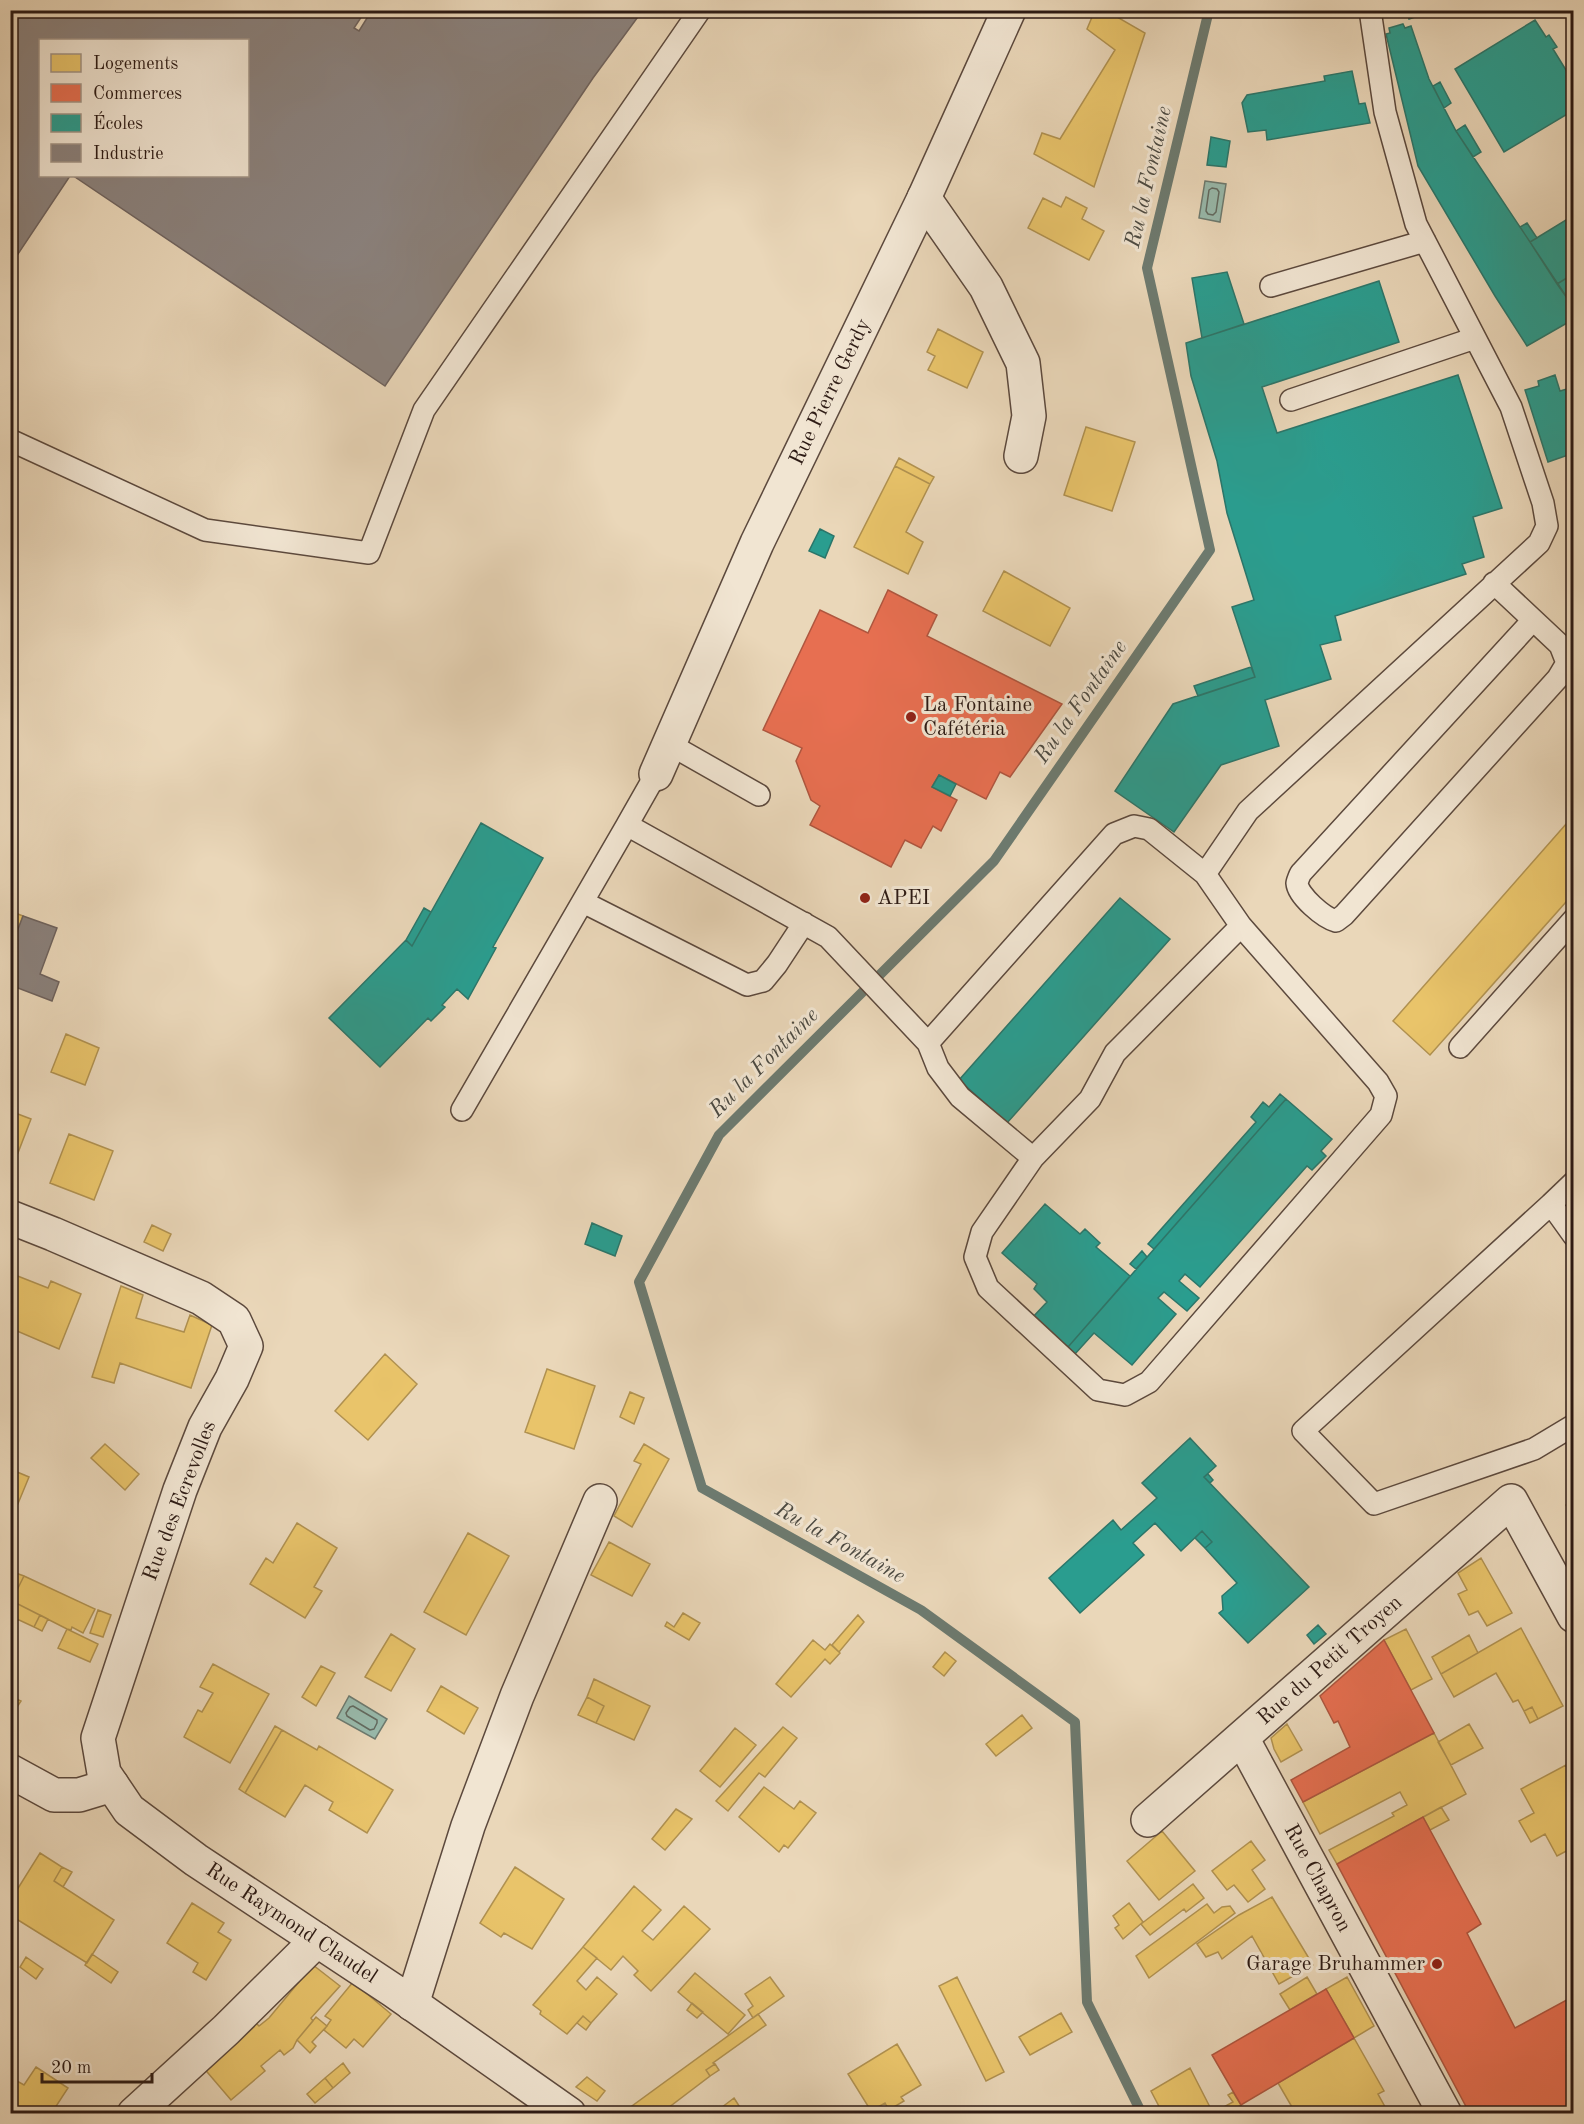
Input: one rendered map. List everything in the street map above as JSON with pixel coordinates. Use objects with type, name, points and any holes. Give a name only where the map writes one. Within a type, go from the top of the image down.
[{"type":"street","name":"Rue Pierre Gerdy","points":[[656,774],[757,543],[924,198],[1010,10]]},
{"type":"street","points":[[924,198],[986,287],[1023,363],[1029,416],[1021,456]]},
{"type":"street","name":"Rue des Ecrevolles","points":[[10,1217],[201,1298],[234,1320],[246,1346],[232,1379],[205,1427],[180,1490],[98,1738],[104,1773],[112,1785]]},
{"type":"street","points":[[412,2004],[476,1804],[517,1696],[600,1501]]},
{"type":"street","name":"Rue du Petit Troyen","points":[[1148,1820],[1511,1502],[1574,1616]]},
{"type":"street","name":"Rue Chapron","points":[[1242,1738],[1445,2114]]},
{"type":"street","points":[[10,1771],[54,1796],[79,1795],[112,1785]]},
{"type":"street","name":"Rue Raymond Claudel","points":[[112,1785],[129,1810],[196,1860],[412,2004],[569,2114]]},
{"type":"street","points":[[134,2114],[226,2030],[317,1940]]},
{"type":"lane","points":[[10,440],[205,530],[369,553],[424,410],[700,10]]},
{"type":"lane","points":[[1205,874],[1248,811],[1539,543],[1547,526],[1544,503],[1511,407],[1416,224],[1385,112],[1370,10]]},
{"type":"lane","points":[[1272,286],[1425,242]]},
{"type":"lane","points":[[1291,400],[1475,338]]},
{"type":"lane","points":[[1494,583],[1560,645],[1567,663],[1558,678],[1344,915],[1336,921],[1330,919],[1302,895],[1297,883],[1300,873],[1533,620]]},
{"type":"lane","points":[[669,744],[759,795]]},
{"type":"lane","points":[[462,1110],[656,774]]},
{"type":"lane","points":[[627,825],[828,937],[928,1043],[938,1068],[960,1097],[1033,1158]]},
{"type":"lane","points":[[928,1043],[1114,834],[1134,826],[1149,830],[1205,874],[1241,926],[1378,1082],[1386,1096],[1381,1115],[1149,1382],[1125,1395],[1098,1390],[988,1288],[975,1257],[982,1232],[1033,1158],[1090,1099],[1115,1053],[1241,926]]},
{"type":"lane","points":[[583,902],[747,985],[763,981],[804,923]]},
{"type":"lane","points":[[1460,1047],[1574,919]]},
{"type":"lane","points":[[1574,1182],[1303,1431],[1374,1504],[1534,1449],[1574,1425]]},
{"type":"lane","points":[[1551,1204],[1574,1236]]},
{"type":"water","points":[[1205,181],[1226,184],[1220,222],[1199,218]]},
{"type":"water","points":[[349,1696],[387,1719],[375,1739],[337,1718]]},
{"type":"building: Logements","points":[[1095,10],[1105,10],[1145,33],[1094,187],[1034,154],[1042,133],[1060,139],[1115,50],[1087,29]]},
{"type":"building: Logements","points":[[1066,197],[1087,208],[1082,219],[1104,231],[1089,260],[1028,228],[1043,198],[1061,207]]},
{"type":"building: Logements","points":[[938,329],[983,352],[967,388],[928,370],[935,356],[927,352]]},
{"type":"building: Logements","points":[[1086,427],[1135,442],[1112,511],[1064,495]]},
{"type":"building: Logements","points":[[899,458],[934,477],[930,484],[895,466]]},
{"type":"building: Logements","points":[[895,466],[930,484],[906,532],[923,542],[908,574],[854,547]]},
{"type":"building: Logements","points":[[1004,571],[1070,608],[1050,646],[983,611]]},
{"type":"building: Logements","points":[[1574,815],[1574,893],[1430,1055],[1393,1021]]},
{"type":"building: Logements","points":[[10,911],[23,916],[16,937],[10,935]]},
{"type":"building: Logements","points":[[66,1034],[99,1048],[85,1085],[51,1072]]},
{"type":"building: Logements","points":[[10,1111],[31,1119],[16,1158],[10,1156]]},
{"type":"building: Logements","points":[[69,1134],[113,1151],[94,1200],[50,1183]]},
{"type":"building: Logements","points":[[152,1225],[171,1234],[163,1251],[144,1242]]},
{"type":"building: Logements","points":[[10,1273],[48,1288],[51,1281],[81,1294],[59,1349],[10,1328]]},
{"type":"building: Logements","points":[[121,1286],[143,1295],[136,1318],[184,1332],[190,1315],[212,1325],[191,1388],[120,1363],[114,1383],[92,1377]]},
{"type":"building: Logements","points":[[385,1354],[417,1384],[368,1440],[335,1411]]},
{"type":"building: Logements","points":[[547,1369],[595,1386],[574,1449],[525,1432]]},
{"type":"building: Logements","points":[[630,1392],[644,1398],[634,1424],[620,1417]]},
{"type":"building: Logements","points":[[105,1444],[139,1474],[125,1490],[91,1458]]},
{"type":"building: Logements","points":[[644,1444],[669,1459],[632,1527],[614,1516],[641,1464],[634,1461]]},
{"type":"building: Logements","points":[[10,1469],[29,1477],[10,1523]]},
{"type":"building: Logements","points":[[1574,1501],[1574,1519],[1566,1505]]},
{"type":"building: Logements","points":[[297,1523],[337,1548],[314,1587],[322,1591],[305,1618],[250,1584],[266,1558],[273,1563]]},
{"type":"building: Logements","points":[[468,1533],[509,1556],[466,1635],[424,1612]]},
{"type":"building: Logements","points":[[609,1542],[650,1564],[632,1596],[591,1575]]},
{"type":"building: Logements","points":[[1481,1558],[1512,1613],[1487,1626],[1478,1611],[1469,1615],[1458,1594],[1467,1590],[1458,1573]]},
{"type":"building: Logements","points":[[13,1572],[24,1576],[17,1590],[10,1587]]},
{"type":"building: Logements","points":[[24,1576],[95,1609],[83,1633],[72,1627],[71,1630],[67,1629],[10,1600],[10,1587],[17,1590]]},
{"type":"building: Logements","points":[[10,1600],[40,1615],[34,1627],[17,1619],[10,1631]]},
{"type":"building: Logements","points":[[98,1610],[111,1615],[103,1637],[90,1633]]},
{"type":"building: Logements","points":[[683,1613],[700,1623],[689,1640],[665,1626],[667,1622],[674,1627]]},
{"type":"building: Logements","points":[[40,1615],[48,1619],[42,1631],[34,1627]]},
{"type":"building: Logements","points":[[858,1615],[864,1622],[839,1652],[832,1645]]},
{"type":"building: Logements","points":[[1521,1628],[1563,1706],[1538,1719],[1532,1707],[1524,1711],[1518,1700],[1513,1702],[1496,1673],[1454,1697],[1441,1674]]},
{"type":"building: Logements","points":[[67,1629],[98,1644],[90,1662],[58,1648]]},
{"type":"building: Logements","points":[[1406,1629],[1432,1679],[1411,1690],[1384,1640]]},
{"type":"building: Logements","points":[[391,1634],[415,1649],[391,1691],[365,1677]]},
{"type":"building: Logements","points":[[1469,1635],[1478,1653],[1441,1674],[1432,1657]]},
{"type":"building: Logements","points":[[813,1640],[825,1650],[830,1644],[840,1653],[830,1664],[825,1659],[791,1697],[776,1684]]},
{"type":"building: Logements","points":[[945,1652],[956,1661],[944,1676],[933,1667]]},
{"type":"building: Logements","points":[[213,1664],[269,1694],[230,1763],[184,1737],[198,1710],[202,1712],[213,1693],[200,1687]]},
{"type":"building: Logements","points":[[321,1666],[335,1673],[316,1706],[302,1697]]},
{"type":"building: Logements","points":[[594,1679],[650,1706],[634,1740],[596,1723],[604,1706],[587,1697]]},
{"type":"building: Logements","points":[[441,1686],[478,1708],[464,1734],[427,1711]]},
{"type":"building: Logements","points":[[10,1696],[21,1701],[17,1707],[10,1703]]},
{"type":"building: Logements","points":[[587,1697],[604,1706],[596,1723],[578,1715]]},
{"type":"building: Logements","points":[[10,1703],[17,1707],[10,1721]]},
{"type":"building: Logements","points":[[1532,1707],[1538,1719],[1530,1723],[1524,1711]]},
{"type":"building: Logements","points":[[1022,1715],[1032,1728],[996,1756],[986,1744]]},
{"type":"building: Logements","points":[[1287,1724],[1302,1750],[1281,1762],[1271,1738]]},
{"type":"building: Logements","points":[[1469,1724],[1483,1748],[1451,1765],[1438,1742]]},
{"type":"building: Logements","points":[[275,1726],[282,1730],[245,1793],[239,1789]]},
{"type":"building: Logements","points":[[783,1727],[797,1738],[765,1777],[759,1773],[728,1811],[716,1801]]},
{"type":"building: Logements","points":[[735,1728],[756,1745],[720,1787],[700,1771]]},
{"type":"building: Logements","points":[[282,1730],[317,1750],[319,1746],[393,1790],[367,1833],[329,1810],[333,1802],[305,1785],[285,1817],[245,1793]]},
{"type":"building: Logements","points":[[1434,1733],[1466,1794],[1337,1864],[1329,1850],[1394,1816],[1392,1813],[1407,1805],[1400,1792],[1320,1834],[1303,1802]]},
{"type":"building: Logements","points":[[1566,1765],[1574,1778],[1574,1847],[1557,1856],[1545,1834],[1531,1842],[1519,1821],[1534,1813],[1521,1789]]},
{"type":"building: Logements","points":[[764,1787],[794,1809],[800,1801],[816,1813],[788,1848],[784,1845],[779,1852],[739,1817]]},
{"type":"building: Logements","points":[[1441,1807],[1449,1820],[1430,1830],[1423,1817]]},
{"type":"building: Logements","points":[[676,1809],[692,1819],[665,1850],[652,1839]]},
{"type":"building: Logements","points":[[1162,1831],[1195,1871],[1159,1900],[1127,1861]]},
{"type":"building: Logements","points":[[1251,1841],[1265,1860],[1252,1870],[1265,1889],[1248,1902],[1234,1885],[1227,1890],[1212,1871]]},
{"type":"building: Logements","points":[[40,1853],[62,1867],[54,1881],[114,1920],[87,1963],[10,1915],[10,1901]]},
{"type":"building: Logements","points":[[62,1867],[72,1872],[63,1887],[54,1881]]},
{"type":"building: Logements","points":[[515,1867],[564,1899],[532,1949],[504,1933],[501,1937],[480,1923]]},
{"type":"building: Logements","points":[[1193,1884],[1204,1898],[1186,1912],[1184,1909],[1150,1935],[1141,1924]]},
{"type":"building: Logements","points":[[634,1886],[661,1910],[642,1931],[653,1940],[684,1906],[710,1929],[651,1991],[634,1975],[638,1971],[623,1956],[611,1970],[583,1947]]},
{"type":"building: Logements","points":[[1272,1897],[1313,1965],[1279,1984],[1252,1936],[1222,1959],[1218,1952],[1206,1957],[1197,1944],[1239,1915]]},
{"type":"building: Logements","points":[[192,1903],[224,1923],[218,1932],[231,1940],[206,1980],[193,1972],[198,1963],[167,1943]]},
{"type":"building: Logements","points":[[1129,1903],[1143,1922],[1123,1939],[1115,1928],[1119,1925],[1113,1916]]},
{"type":"building: Logements","points":[[1207,1904],[1214,1913],[1222,1907],[1230,1906],[1235,1913],[1149,1978],[1136,1956]]},
{"type":"building: Logements","points":[[583,1947],[597,1958],[577,1981],[586,1990],[597,1977],[617,1994],[591,2023],[583,2016],[567,2034],[540,2014],[541,2011],[533,2005]]},
{"type":"building: Logements","points":[[92,1954],[118,1972],[111,1983],[85,1965]]},
{"type":"building: Logements","points":[[26,1957],[43,1969],[36,1979],[20,1967]]},
{"type":"building: Logements","points":[[313,1965],[340,1986],[311,2018],[313,2021],[293,2048],[284,2055],[280,2050],[261,2066],[265,2071],[231,2100],[202,2066],[253,2020],[259,2026],[269,2018]]},
{"type":"building: Logements","points":[[695,1973],[745,2015],[728,2034],[678,1992]]},
{"type":"building: Logements","points":[[770,1977],[784,1996],[753,2018],[748,2010],[753,2006],[745,1994]]},
{"type":"building: Logements","points":[[957,1977],[1004,2072],[986,2081],[939,1986]]},
{"type":"building: Logements","points":[[1307,1977],[1317,1994],[1290,2010],[1280,1994]]},
{"type":"building: Logements","points":[[1347,1977],[1374,2026],[1354,2038],[1326,1989]]},
{"type":"building: Logements","points":[[353,1982],[391,2014],[363,2047],[354,2039],[346,2048],[324,2030],[331,2020],[325,2016]]},
{"type":"building: Logements","points":[[692,2003],[703,2012],[697,2018],[687,2010]]},
{"type":"building: Logements","points":[[1061,2013],[1072,2032],[1030,2055],[1019,2037]]},
{"type":"building: Logements","points":[[758,2014],[766,2025],[713,2063],[715,2064],[706,2070],[710,2076],[660,2114],[621,2114]]},
{"type":"building: Logements","points":[[583,2016],[591,2023],[586,2030],[577,2023]]},
{"type":"building: Logements","points":[[316,2017],[327,2026],[312,2042],[316,2046],[310,2053],[297,2040]]},
{"type":"building: Logements","points":[[1354,2038],[1384,2091],[1378,2094],[1389,2114],[1296,2114],[1278,2083]]},
{"type":"building: Logements","points":[[897,2044],[921,2085],[901,2097],[904,2101],[889,2110],[885,2103],[871,2111],[848,2074]]},
{"type":"building: Logements","points":[[343,2063],[350,2073],[333,2088],[325,2078]]},
{"type":"building: Logements","points":[[715,2064],[719,2070],[710,2076],[706,2070]]},
{"type":"building: Logements","points":[[36,2067],[68,2088],[51,2114],[24,2114],[13,2106],[11,2110],[10,2077],[24,2085]]},
{"type":"building: Logements","points":[[1190,2068],[1213,2113],[1233,2102],[1228,2095],[1233,2092],[1241,2105],[1227,2114],[1163,2114],[1151,2091]]},
{"type":"building: Logements","points":[[587,2077],[605,2091],[597,2101],[576,2087]]},
{"type":"building: Logements","points":[[325,2078],[333,2088],[315,2103],[307,2094]]},
{"type":"building: Logements","points":[[734,2098],[743,2112],[713,2114]]},
{"type":"building: Logements","points":[[312,2106],[318,2114],[303,2114]]},
{"type":"building: Commerces","name":"La Fontaine Cafétéria","points":[[888,590],[937,615],[927,636],[1062,704],[1010,777],[1000,772],[986,799],[939,775],[932,787],[957,800],[941,831],[933,826],[921,848],[905,840],[891,867],[810,825],[820,806],[811,800],[796,761],[802,748],[763,730],[820,610],[868,633]]},
{"type":"building: Commerces","points":[[1384,1640],[1434,1733],[1303,1802],[1291,1780],[1350,1747],[1338,1721],[1334,1723],[1320,1696]]},
{"type":"building: Commerces","name":"Garage Bruhammer","points":[[1423,1817],[1481,1924],[1467,1933],[1515,2028],[1574,1996],[1574,2114],[1470,2114],[1337,1864]]},
{"type":"building: Commerces","name":"Garage Bruhammer","points":[[1326,1989],[1354,2038],[1241,2105],[1212,2055]]},
{"type":"building: Écoles","points":[[1406,10],[1436,10],[1409,19]]},
{"type":"building: Écoles","points":[[1535,20],[1546,37],[1549,35],[1557,47],[1553,49],[1574,83],[1574,110],[1504,152],[1455,69]]},
{"type":"building: Écoles","points":[[1403,24],[1405,28],[1411,26],[1429,79],[1456,131],[1574,308],[1574,319],[1527,346],[1418,166],[1386,34],[1390,33],[1389,28]]},
{"type":"building: Écoles","points":[[1352,71],[1359,104],[1365,103],[1370,123],[1267,140],[1266,130],[1248,132],[1242,103],[1247,95],[1325,81],[1324,76]]},
{"type":"building: Écoles","points":[[1440,82],[1451,103],[1444,108],[1433,86]]},
{"type":"building: Écoles","points":[[1465,125],[1481,152],[1473,157],[1456,131]]},
{"type":"building: Écoles","points":[[1211,137],[1230,141],[1226,167],[1207,165]]},
{"type":"building: Écoles","points":[[1574,215],[1574,281],[1570,276],[1557,284],[1530,242]]},
{"type":"building: Écoles","points":[[1527,223],[1537,238],[1530,242],[1520,227]]},
{"type":"building: Écoles","points":[[1227,272],[1244,324],[1202,338],[1192,278]]},
{"type":"building: Écoles","points":[[1570,276],[1574,281],[1574,308],[1557,284]]},
{"type":"building: Écoles","points":[[1379,281],[1399,342],[1262,387],[1277,433],[1458,375],[1502,508],[1473,517],[1484,557],[1462,564],[1466,574],[1335,616],[1341,640],[1320,645],[1331,679],[1265,700],[1279,746],[1221,765],[1174,832],[1115,791],[1173,704],[1255,677],[1232,607],[1254,600],[1227,513],[1217,461],[1191,376],[1186,343]]},
{"type":"building: Écoles","points":[[1555,375],[1560,391],[1574,387],[1574,453],[1548,462],[1525,390],[1539,386],[1538,381]]},
{"type":"building: Écoles","points":[[820,529],[834,536],[825,558],[809,551]]},
{"type":"building: Écoles","points":[[1251,667],[1255,677],[1198,696],[1194,686]]},
{"type":"building: Écoles","points":[[939,775],[956,784],[950,796],[932,787]]},
{"type":"building: Écoles","points":[[481,823],[543,858],[493,947],[496,948],[468,999],[457,989],[442,1005],[445,1007],[431,1021],[428,1018],[380,1067],[329,1018],[406,940],[412,946]]},
{"type":"building: Écoles","points":[[1120,898],[1170,939],[1007,1123],[959,1080]]},
{"type":"building: Écoles","points":[[424,908],[431,912],[412,946],[406,940]]},
{"type":"building: Écoles","points":[[1280,1094],[1286,1099],[1154,1249],[1148,1244],[1256,1122],[1251,1117],[1263,1102],[1269,1107]]},
{"type":"building: Écoles","points":[[1286,1099],[1332,1139],[1321,1151],[1326,1156],[1312,1170],[1307,1166],[1200,1287],[1185,1274],[1179,1281],[1199,1298],[1187,1311],[1164,1292],[1158,1298],[1176,1314],[1132,1365],[1094,1333],[1075,1354],[1068,1347]]},
{"type":"building: Écoles","points":[[1045,1204],[1080,1234],[1085,1229],[1100,1243],[1096,1247],[1130,1276],[1068,1347],[1032,1318],[1047,1302],[1034,1289],[1037,1284],[1002,1253]]},
{"type":"building: Écoles","points":[[592,1223],[622,1236],[615,1256],[585,1244]]},
{"type":"building: Écoles","points":[[1142,1251],[1147,1257],[1136,1269],[1130,1264]]},
{"type":"building: Écoles","points":[[1190,1438],[1216,1466],[1204,1477],[1309,1587],[1248,1643],[1219,1613],[1223,1610],[1222,1596],[1237,1583],[1205,1548],[1212,1542],[1202,1531],[1181,1551],[1155,1523],[1133,1543],[1144,1555],[1080,1613],[1049,1578],[1113,1520],[1121,1530],[1157,1498],[1142,1483]]},
{"type":"building: Écoles","points":[[1208,1474],[1213,1480],[1210,1483],[1204,1477]]},
{"type":"building: Écoles","points":[[1202,1531],[1212,1542],[1205,1548],[1195,1538]]},
{"type":"building: Écoles","points":[[1318,1625],[1326,1634],[1314,1644],[1307,1635]]},
{"type":"building: Industrie","points":[[10,10],[366,10],[354,28],[359,31],[372,10],[643,10],[593,78],[385,386],[75,177],[249,177],[249,39],[39,39],[39,177],[69,177],[10,266]]},
{"type":"building: Industrie","points":[[23,916],[57,928],[40,974],[59,982],[52,1001],[10,985],[10,950]]},
{"type":"waterway","name":"Ru la Fontaine","points":[[1142,2114],[1087,2002],[1075,1722],[921,1610],[702,1488],[639,1282],[719,1135],[994,861],[1210,550],[1147,268],[1209,10]]},
{"type":"place","name":"La Fontaine Cafétéria","points":[[911,717]]},
{"type":"place","name":"APEI","points":[[865,898]]},
{"type":"place","name":"Garage Bruhammer","points":[[1437,1964]]}]
